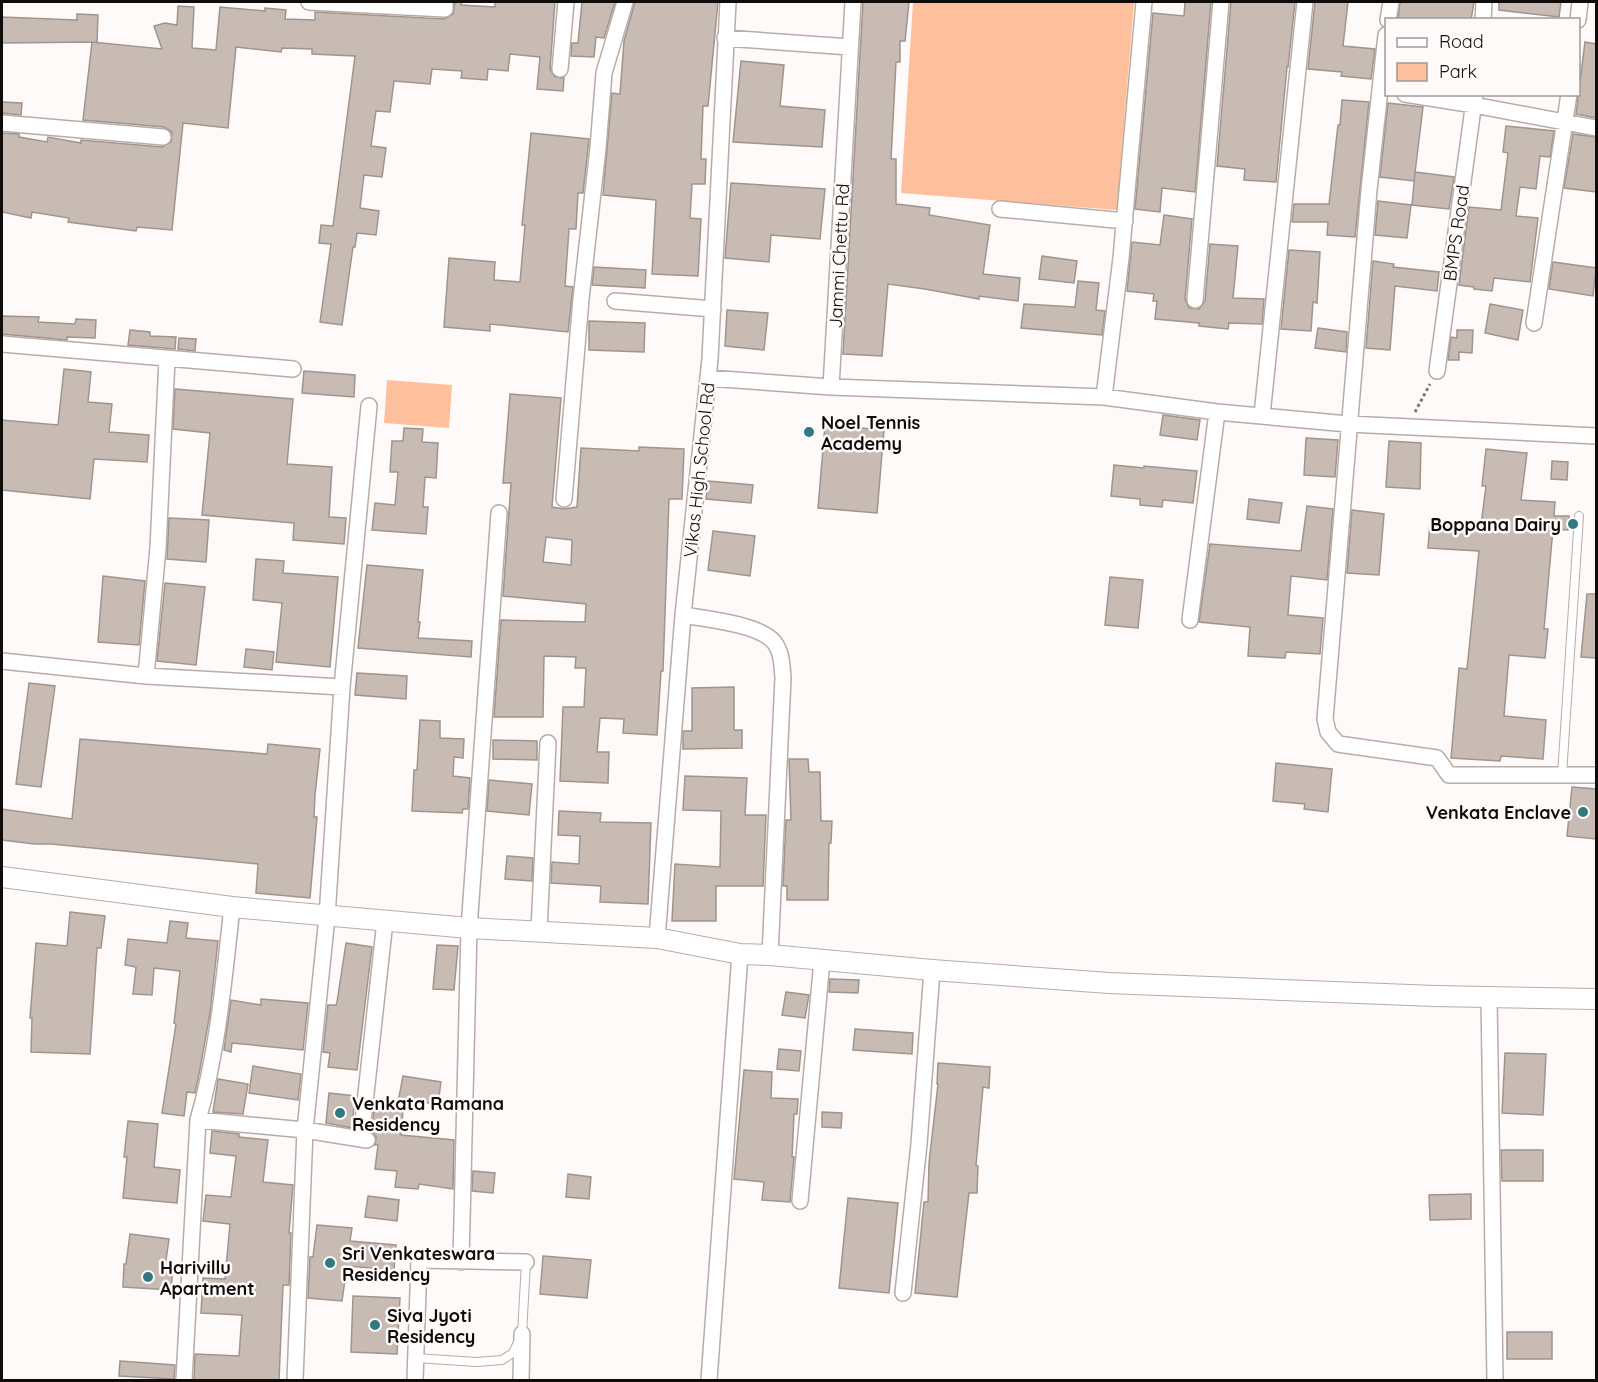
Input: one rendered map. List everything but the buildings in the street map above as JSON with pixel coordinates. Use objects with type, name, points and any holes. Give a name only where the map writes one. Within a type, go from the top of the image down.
[{"type":"street","points":[[309,2],[445,9],[445,2]]},
{"type":"street","points":[[560,69],[566,2]]},
{"type":"street","points":[[564,498],[604,73],[625,2]]},
{"type":"street","name":"Vikas High School Rd","points":[[657,938],[683,615],[708,378],[728,2]]},
{"type":"street","name":"Jammi Chettu Rd","points":[[831,387],[853,2]]},
{"type":"street","points":[[1104,397],[1125,221],[1144,2]]},
{"type":"street","points":[[1195,300],[1221,2]]},
{"type":"street","points":[[1262,415],[1305,2]]},
{"type":"street","points":[[1388,18],[1391,2]]},
{"type":"street","points":[[1483,18],[1484,2]]},
{"type":"street","points":[[1578,18],[1580,2]]},
{"type":"street","points":[[725,38],[850,46]]},
{"type":"street","points":[[1385,53],[1348,424],[1325,719],[1328,732],[1338,744],[1437,758],[1449,775],[1596,775]]},
{"type":"street","points":[[1428,96],[1475,100],[1564,123],[1596,128]]},
{"type":"street","points":[[1534,323],[1569,96]]},
{"type":"street","name":"BMPS Road","points":[[1437,371],[1475,100]]},
{"type":"street","points":[[2,123],[163,137]]},
{"type":"street","points":[[1000,209],[1125,221]]},
{"type":"street","points":[[615,301],[713,309]]},
{"type":"street","points":[[2,345],[293,369]]},
{"type":"street","points":[[146,675],[158,548],[167,359]]},
{"type":"street","points":[[708,378],[831,387],[1104,397],[1217,412],[1348,424],[1596,436]]},
{"type":"street","points":[[295,1380],[304,1130],[327,917],[342,687],[369,406]]},
{"type":"street","points":[[1190,620],[1217,412]]},
{"type":"street","points":[[461,1262],[469,928],[499,513]]},
{"type":"street","points":[[683,615],[764,633],[775,642],[782,660],[770,955]]},
{"type":"street","points":[[2,661],[146,675],[342,687]]},
{"type":"street","points":[[539,930],[548,743]]},
{"type":"street","points":[[2,877],[327,917],[469,928],[657,938],[740,954],[932,970],[1109,983],[1596,999]]},
{"type":"street","points":[[184,1380],[198,1120],[209,1082],[218,1034],[232,907]]},
{"type":"street","points":[[198,1120],[304,1130],[364,1140],[384,921]]},
{"type":"street","points":[[710,1380],[740,954]]},
{"type":"street","points":[[800,1201],[822,960]]},
{"type":"street","points":[[903,1293],[932,970]]},
{"type":"street","points":[[1489,997],[1495,1380]]},
{"type":"street","points":[[415,1380],[419,1260],[526,1262]]},
{"type":"street","points":[[521,1380],[522,1334]]},
{"type":"lane","points":[[1562,775],[1579,516]]},
{"type":"lane","points":[[416,1358],[476,1362],[502,1360],[513,1353],[522,1334],[526,1262]]},
{"type":"path","points":[[1407,427],[1437,371]]},
{"type":"green space","points":[[913,2],[1134,2],[1117,210],[901,193]]},
{"type":"green space","points":[[387,380],[452,385],[449,428],[384,423]]},
{"type":"place","name":"Noel Tennis Academy","points":[[809,432]]},
{"type":"place","name":"Boppana Dairy","points":[[1573,524]]},
{"type":"place","name":"Venkata Enclave","points":[[1583,812]]},
{"type":"place","name":"Venkata Ramana Residency","points":[[340,1113]]},
{"type":"place","name":"Sri Venkateswara Residency","points":[[330,1263]]},
{"type":"place","name":"Harivillu Apartment","points":[[148,1277]]},
{"type":"place","name":"Siva Jyoti Residency","points":[[375,1325]]}]
